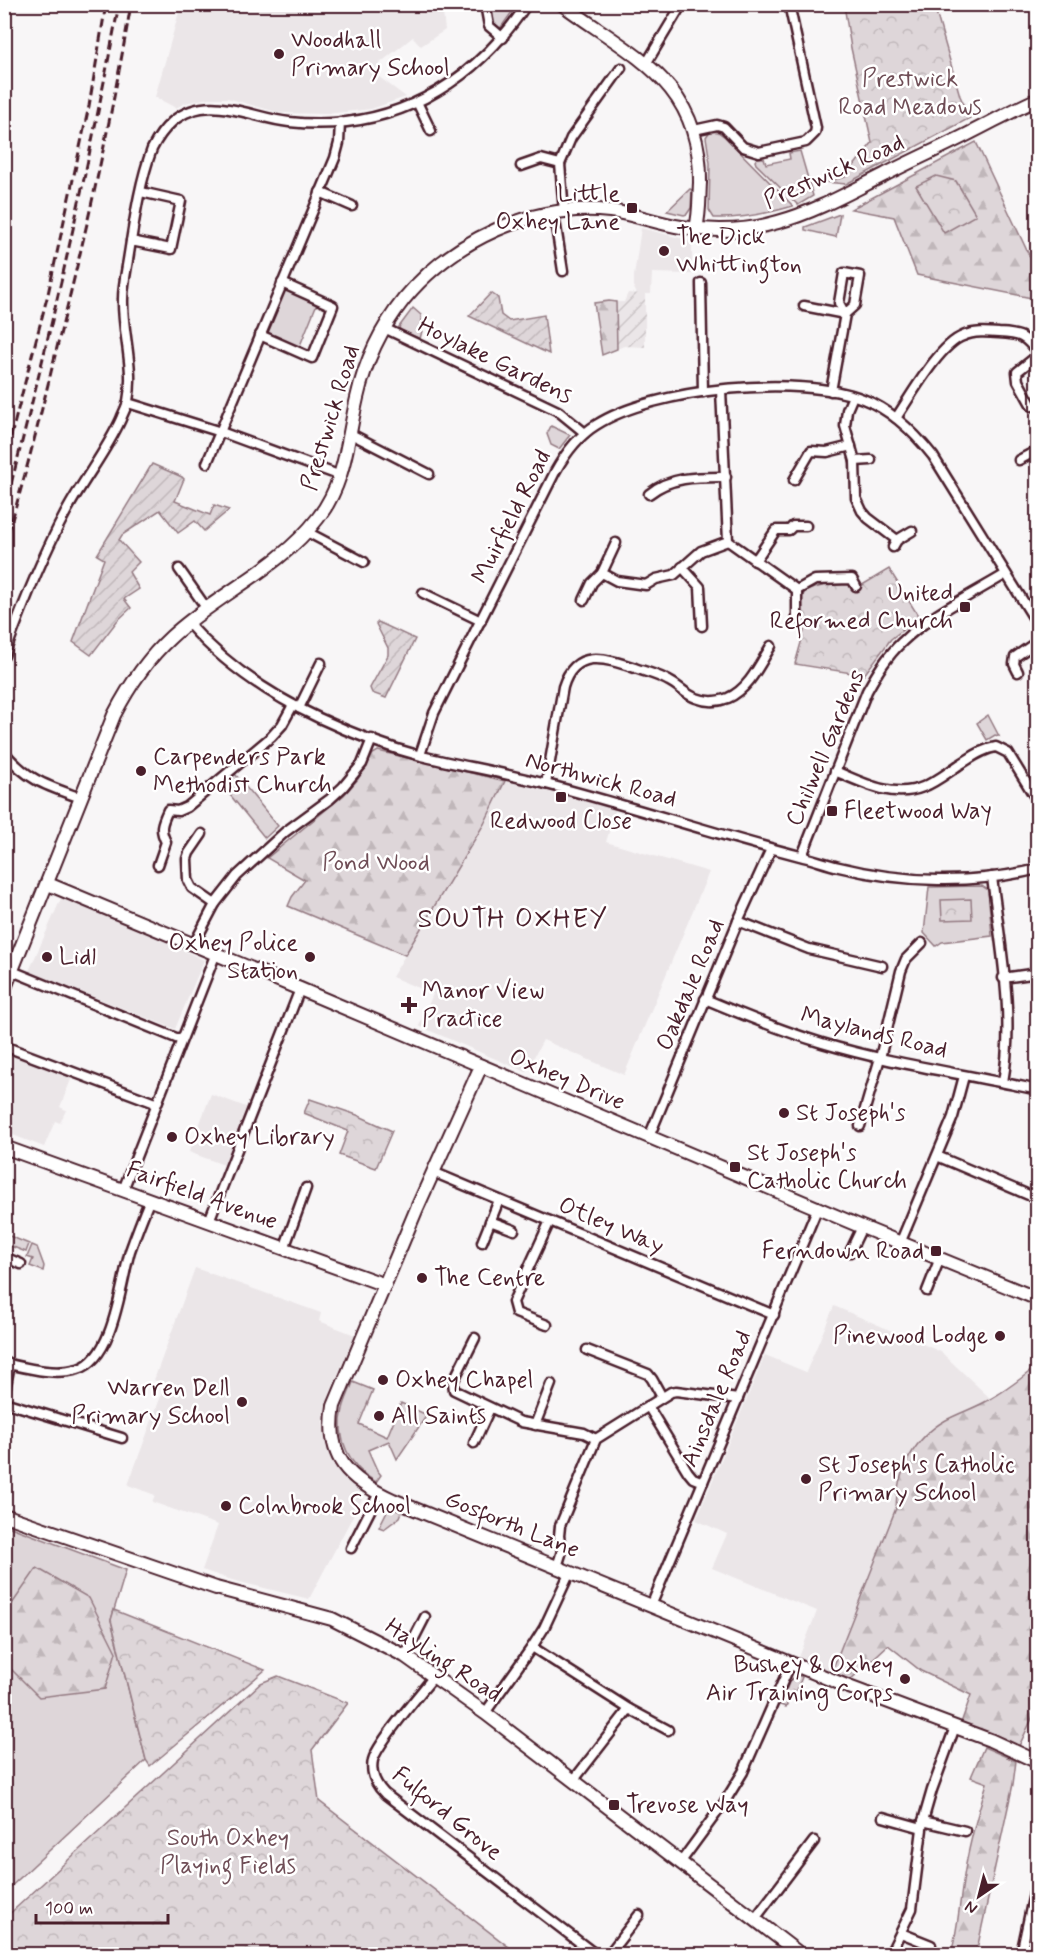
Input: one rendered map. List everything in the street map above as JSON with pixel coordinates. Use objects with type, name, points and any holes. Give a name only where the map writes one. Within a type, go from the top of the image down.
[{"type":"street","points":[[485,4],[489,26],[503,38]]},
{"type":"street","points":[[4,656],[43,556],[67,510],[113,437],[128,403],[130,376],[124,333],[123,297],[141,192],[153,148],[161,134],[174,120],[189,112],[209,106],[221,106],[291,122],[340,122],[374,117],[417,102],[461,76],[489,54],[527,4]]},
{"type":"street","points":[[562,4],[646,64],[667,83],[680,99],[694,130],[700,172],[699,218],[696,228]]},
{"type":"street","points":[[646,64],[682,4]]},
{"type":"street","points":[[694,130],[717,124],[724,127],[743,147],[759,152],[811,139],[816,128],[789,4]]},
{"type":"street","points":[[563,271],[559,213],[560,164],[571,138],[621,68]]},
{"type":"street","name":"Prestwick Road","points":[[4,990],[114,715],[130,687],[148,661],[171,637],[279,558],[307,532],[324,511],[341,476],[363,374],[384,328],[415,287],[453,255],[491,232],[515,223],[559,213],[607,211],[696,228],[746,229],[801,215],[1038,99]]},
{"type":"street","points":[[417,102],[431,130]]},
{"type":"street","points":[[207,463],[338,150],[340,122]]},
{"type":"street","points":[[521,166],[541,159],[560,164]]},
{"type":"street","points":[[131,241],[171,249],[181,201],[141,192]]},
{"type":"street","points":[[320,192],[352,206]]},
{"type":"street","points":[[260,335],[312,358],[333,306],[282,283]]},
{"type":"street","points":[[701,283],[704,392]]},
{"type":"street","points":[[804,306],[845,314],[831,391]]},
{"type":"street","name":"Hoylake Gardens","points":[[384,328],[558,411],[585,433]]},
{"type":"street","points":[[896,418],[949,344],[964,335],[973,333],[1013,334],[1025,338],[1038,354],[1017,372],[1018,381],[1032,406]]},
{"type":"street","name":"Muirfield Road","points":[[420,755],[434,713],[561,461],[585,433],[611,416],[658,402],[704,392],[768,386],[831,391],[873,404],[896,418],[912,430],[933,456],[1038,625]]},
{"type":"street","points":[[721,390],[728,541]]},
{"type":"street","points":[[853,396],[845,419],[846,432],[855,461],[854,493],[858,504],[868,518],[895,543],[912,531]]},
{"type":"street","points":[[128,403],[220,432],[341,476]]},
{"type":"street","points":[[351,434],[429,474]]},
{"type":"street","points":[[794,480],[811,451],[826,452],[851,446]]},
{"type":"street","points":[[1019,460],[1038,450]]},
{"type":"street","points":[[855,461],[871,460]]},
{"type":"street","points":[[649,494],[656,488],[691,476],[726,477]]},
{"type":"street","points":[[755,561],[776,530],[806,526]]},
{"type":"street","points":[[307,532],[364,562]]},
{"type":"street","points":[[728,541],[797,590]]},
{"type":"street","points":[[602,573],[617,581],[646,585],[656,579],[674,575],[701,551],[728,541]]},
{"type":"street","points":[[584,600],[592,583],[602,573],[615,543]]},
{"type":"street","points":[[682,567],[700,587],[702,626]]},
{"type":"street","points":[[179,569],[207,609]]},
{"type":"street","name":"Chilwell Gardens","points":[[802,856],[867,691],[877,672],[901,642],[915,630],[1006,574]]},
{"type":"street","points":[[797,590],[815,580],[852,579],[856,586]]},
{"type":"street","points":[[797,590],[797,618]]},
{"type":"street","points":[[423,593],[481,621]]},
{"type":"street","name":"Northwick Road","points":[[188,623],[207,645],[233,667],[272,694],[320,719],[372,740],[420,755],[546,784],[771,849],[863,872],[908,878],[958,880],[1038,869]]},
{"type":"street","points":[[1018,672],[1014,664],[1015,657],[1038,641]]},
{"type":"street","points":[[546,784],[563,687],[569,673],[579,664],[592,658],[610,660],[662,677],[694,698],[712,701],[727,698],[745,687],[771,646]]},
{"type":"street","points":[[158,865],[166,842],[161,826],[168,810],[178,811],[187,807],[271,737],[296,706],[321,663]]},
{"type":"street","points":[[194,944],[215,904],[246,867],[285,832],[343,787],[362,764],[372,740]]},
{"type":"street","points":[[835,771],[884,790],[894,792],[913,790],[935,780],[983,750],[996,747],[1008,753],[1038,802]]},
{"type":"street","points":[[4,752],[18,769],[33,779],[81,798]]},
{"type":"street","points":[[202,834],[192,847],[187,859],[188,880],[192,888],[215,904]]},
{"type":"street","name":"Oakdale Road","points":[[649,1137],[738,921],[771,849]]},
{"type":"street","points":[[992,877],[1004,978],[1008,1043],[1003,1082]]},
{"type":"street","name":"Oxhey Drive","points":[[48,884],[1038,1299]]},
{"type":"street","points":[[738,921],[809,949],[882,966]]},
{"type":"street","points":[[860,1126],[880,1058],[901,971],[906,959],[922,943]]},
{"type":"street","points":[[123,1190],[155,1103],[216,953]]},
{"type":"street","points":[[12,970],[181,1040]]},
{"type":"street","points":[[1004,978],[1038,973]]},
{"type":"street","points":[[209,1221],[300,988]]},
{"type":"street","name":"Maylands Road","points":[[705,999],[783,1030],[880,1058],[1038,1090]]},
{"type":"street","points":[[4,1046],[155,1103]]},
{"type":"street","name":"Gosforth Lane","points":[[481,1066],[433,1172],[337,1399],[332,1424],[335,1446],[347,1470],[362,1485],[379,1493],[876,1698],[955,1727],[1038,1762]]},
{"type":"street","points":[[901,1241],[953,1117],[963,1076]]},
{"type":"street","name":"Fairfield Avenue","points":[[4,1147],[385,1286]]},
{"type":"street","points":[[937,1156],[1031,1196]]},
{"type":"street","name":"Otley Way","points":[[433,1172],[774,1315]]},
{"type":"street","points":[[284,1249],[306,1188]]},
{"type":"street","points":[[4,1396],[7,1364],[54,1371],[78,1369],[92,1361],[108,1335],[131,1250],[150,1199]]},
{"type":"street","points":[[482,1242],[499,1200]]},
{"type":"street","name":"Ainsdale Road","points":[[651,1606],[818,1207]]},
{"type":"street","points":[[490,1221],[514,1230]]},
{"type":"street","points":[[547,1325],[516,1313],[513,1302],[550,1221]]},
{"type":"street","points":[[850,1252],[862,1227]]},
{"type":"street","points":[[4,1257],[21,1264]]},
{"type":"street","points":[[927,1291],[940,1258]]},
{"type":"street","points":[[475,1338],[452,1386],[454,1390],[521,1422],[584,1433],[596,1439]]},
{"type":"street","points":[[587,1350],[648,1374],[662,1397]]},
{"type":"street","points":[[536,1425],[551,1384]]},
{"type":"street","points":[[557,1567],[562,1551],[560,1526],[596,1439],[662,1397],[676,1391],[738,1399]]},
{"type":"street","points":[[4,1402],[122,1438]]},
{"type":"street","points":[[648,1406],[688,1472],[693,1478],[703,1482]]},
{"type":"street","points":[[474,1443],[490,1408]]},
{"type":"street","points":[[351,1548],[379,1493]]},
{"type":"street","name":"Hayling Road","points":[[4,1515],[216,1588],[332,1619],[405,1656],[485,1713],[800,1954]]},
{"type":"street","points":[[485,1713],[544,1628],[570,1572]]},
{"type":"street","points":[[405,1656],[425,1617]]},
{"type":"street","points":[[532,1647],[629,1709],[668,1730]]},
{"type":"street","points":[[680,1863],[719,1810],[743,1772],[791,1663]]},
{"type":"street","name":"Fulford Grove","points":[[435,1676],[376,1751],[372,1768],[377,1785],[595,1954]]},
{"type":"street","points":[[573,1781],[629,1709]]},
{"type":"street","points":[[890,1954],[912,1909],[922,1824],[955,1727]]},
{"type":"street","points":[[883,1817],[965,1831]]},
{"type":"street","points":[[754,1920],[814,1841]]},
{"type":"street","points":[[1021,1954],[1038,1875]]},
{"type":"street","points":[[609,1954],[639,1915]]},
{"type":"street","points":[[901,1933],[931,1945]]},
{"type":"shaded area","name":"Woodhall Primary School","points":[[181,5],[442,5],[445,30],[421,46],[413,37],[380,63],[375,74],[406,97],[371,109],[326,114],[280,113],[227,98],[209,98],[185,103],[176,108],[155,97]]},
{"type":"shaded area","points":[[641,228],[688,240],[692,245],[692,274],[652,273],[651,294],[637,294],[634,288],[634,276]]},
{"type":"shaded area","points":[[628,293],[645,294],[645,347],[624,346],[617,349],[616,302],[624,302]]},
{"type":"shaded area","points":[[505,781],[616,809],[606,842],[709,872],[624,1075],[543,1040],[526,1072],[419,1026],[433,994],[392,977],[484,824]]},
{"type":"shaded area","points":[[63,894],[204,960],[175,1029],[29,971]]},
{"type":"shaded area","points":[[13,1054],[72,1077],[60,1107],[66,1110],[60,1123],[55,1121],[44,1147],[5,1132],[4,1076]]},
{"type":"shaded area","points":[[211,1094],[246,1107],[224,1165],[189,1152]]},
{"type":"shaded area","name":"Warren Dell Primary School","points":[[195,1268],[321,1313],[319,1321],[355,1335],[329,1395],[323,1421],[326,1446],[335,1467],[343,1478],[364,1495],[309,1599],[232,1580],[202,1570],[218,1525],[152,1502],[155,1495],[128,1485],[165,1385],[154,1380]]},
{"type":"shaded area","name":"St Joseph's Catholic Primary School","points":[[834,1306],[941,1352],[991,1399],[945,1421],[896,1490],[896,1507],[831,1673],[798,1660],[817,1611],[712,1568],[727,1534],[696,1520],[765,1355],[806,1372]]},
{"type":"green space","points":[[489,5],[517,5],[499,30],[492,25]]},
{"type":"green space","name":"Prestwick Road Meadows","points":[[844,5],[934,5],[960,96],[970,118],[846,184],[825,182],[845,177],[872,143]]},
{"type":"green space","points":[[710,131],[718,132],[725,137],[793,206],[754,215],[714,218],[709,210],[710,163],[706,137]]},
{"type":"green space","points":[[976,142],[1037,272],[1037,299],[917,275],[894,217],[851,209]]},
{"type":"green space","points":[[800,151],[813,196],[798,205],[755,161],[757,158],[764,158],[766,164],[790,159],[789,153]]},
{"type":"green space","points":[[936,176],[956,181],[976,215],[944,233],[916,186]]},
{"type":"green space","points":[[690,189],[692,190],[691,208],[687,214],[667,211]]},
{"type":"green space","points":[[840,214],[836,237],[805,230],[805,227]]},
{"type":"green space","points":[[285,287],[318,301],[299,348],[267,333]]},
{"type":"green space","points":[[491,293],[498,298],[501,315],[509,321],[544,315],[549,354],[469,316]]},
{"type":"green space","points":[[616,302],[617,349],[602,355],[594,303]]},
{"type":"green space","points":[[413,308],[421,315],[420,339],[400,330],[399,327]]},
{"type":"green space","points":[[551,426],[570,435],[559,449],[551,445],[547,434]]},
{"type":"green space","points":[[152,464],[184,479],[175,501],[210,515],[214,505],[229,510],[204,531],[195,521],[178,533],[160,510],[122,535],[119,540],[139,562],[129,572],[139,589],[124,599],[131,608],[117,621],[91,655],[73,642],[104,559],[97,555]]},
{"type":"green space","points":[[889,569],[919,617],[891,639],[864,675],[795,664],[804,632],[802,598],[805,591],[825,585],[850,584],[854,590]]},
{"type":"green space","points":[[378,622],[415,639],[386,698],[372,693],[370,688],[388,655],[388,648],[376,624]]},
{"type":"green space","points":[[988,715],[999,736],[995,735],[987,740],[977,723]]},
{"type":"green space","name":"Pond Wood","points":[[378,751],[505,781],[484,824],[405,955],[288,906],[305,880],[267,858],[344,795],[358,779],[373,754]]},
{"type":"green space","points":[[235,774],[278,826],[265,838],[222,785]]},
{"type":"green space","points":[[982,886],[988,890],[992,936],[942,942],[936,946],[924,933],[929,887]]},
{"type":"green space","points":[[971,899],[972,919],[942,920],[941,900]]},
{"type":"green space","points":[[310,1099],[357,1115],[392,1131],[376,1168],[339,1155],[348,1131],[304,1113]]},
{"type":"green space","points":[[7,1235],[29,1244],[26,1252],[8,1245],[4,1254],[4,1241]]},
{"type":"green space","points":[[32,1245],[37,1247],[44,1266],[43,1271],[30,1266],[33,1259],[27,1257]]},
{"type":"green space","points":[[1037,1366],[1038,1706],[1019,1746],[961,1723],[971,1695],[921,1671],[888,1645],[849,1681],[831,1673],[896,1508],[899,1481],[909,1457],[935,1427],[998,1394]]},
{"type":"green space","points":[[353,1382],[373,1390],[359,1424],[387,1437],[401,1403],[427,1415],[397,1459],[389,1441],[368,1450],[381,1475],[376,1482],[359,1469],[343,1441],[341,1420]]},
{"type":"green space","points":[[389,1507],[402,1512],[400,1517],[384,1529],[379,1527]]},
{"type":"green space","points":[[5,1525],[126,1570],[111,1620],[146,1760],[5,1892]]},
{"type":"green space","points":[[37,1568],[89,1598],[116,1652],[105,1689],[39,1697],[5,1663],[5,1614]]},
{"type":"green space","points":[[114,1610],[265,1670],[150,1766],[146,1760],[111,1620]]},
{"type":"green space","points":[[798,1675],[802,1677],[796,1692],[792,1691],[786,1707],[780,1705],[790,1680]]},
{"type":"green space","name":"South Oxhey Playing Fields","points":[[278,1676],[348,1703],[312,1750],[319,1801],[518,1954],[5,1954],[5,1918],[261,1683]]},
{"type":"green space","points":[[984,1747],[1016,1761],[1013,1784],[976,1954],[951,1954],[967,1857],[987,1783],[971,1777]]},
{"type":"railway","points":[[4,463],[48,294],[89,106],[106,4]]},
{"type":"railway","points":[[4,510],[66,258],[119,4]]},
{"type":"railway","points":[[4,546],[34,440],[80,253],[108,129],[131,4]]},
{"type":"place","name":"Woodhall Primary School","points":[[279,54]]},
{"type":"place","name":"Little Oxhey Lane","points":[[632,208]]},
{"type":"place","name":"The Dick Whittington","points":[[664,251]]},
{"type":"place","name":"United Reformed Church","points":[[965,607]]},
{"type":"place","name":"Carpenders Park Methodist Church","points":[[141,771]]},
{"type":"place","name":"Redwood Close","points":[[561,797]]},
{"type":"place","name":"Fleetwood Way","points":[[832,811]]},
{"type":"place","name":"Lidl","points":[[47,957]]},
{"type":"place","name":"Oxhey Police Station","points":[[310,957]]},
{"type":"place","name":"Manor View Practice","points":[[409,1005]]},
{"type":"place","name":"St Joseph's","points":[[784,1113]]},
{"type":"place","name":"Oxhey Library","points":[[172,1137]]},
{"type":"place","name":"St Joseph's Catholic Church","points":[[735,1167]]},
{"type":"place","name":"Ferndown Road","points":[[936,1251]]},
{"type":"place","name":"The Centre","points":[[422,1278]]},
{"type":"place","name":"Pinewood Lodge","points":[[1000,1336]]},
{"type":"place","name":"Oxhey Chapel","points":[[383,1380]]},
{"type":"place","name":"Warren Dell Primary School","points":[[242,1402]]},
{"type":"place","name":"All Saints","points":[[379,1416]]},
{"type":"place","name":"St Joseph's Catholic Primary School","points":[[806,1479]]},
{"type":"place","name":"Colnbrook School","points":[[226,1506]]},
{"type":"place","name":"Bushey & Oxhey Air Training Corps","points":[[905,1679]]},
{"type":"place","name":"Trevose Way","points":[[614,1805]]},
{"type":"district","name":"SOUTH OXHEY","points":[[513,919]]}]
